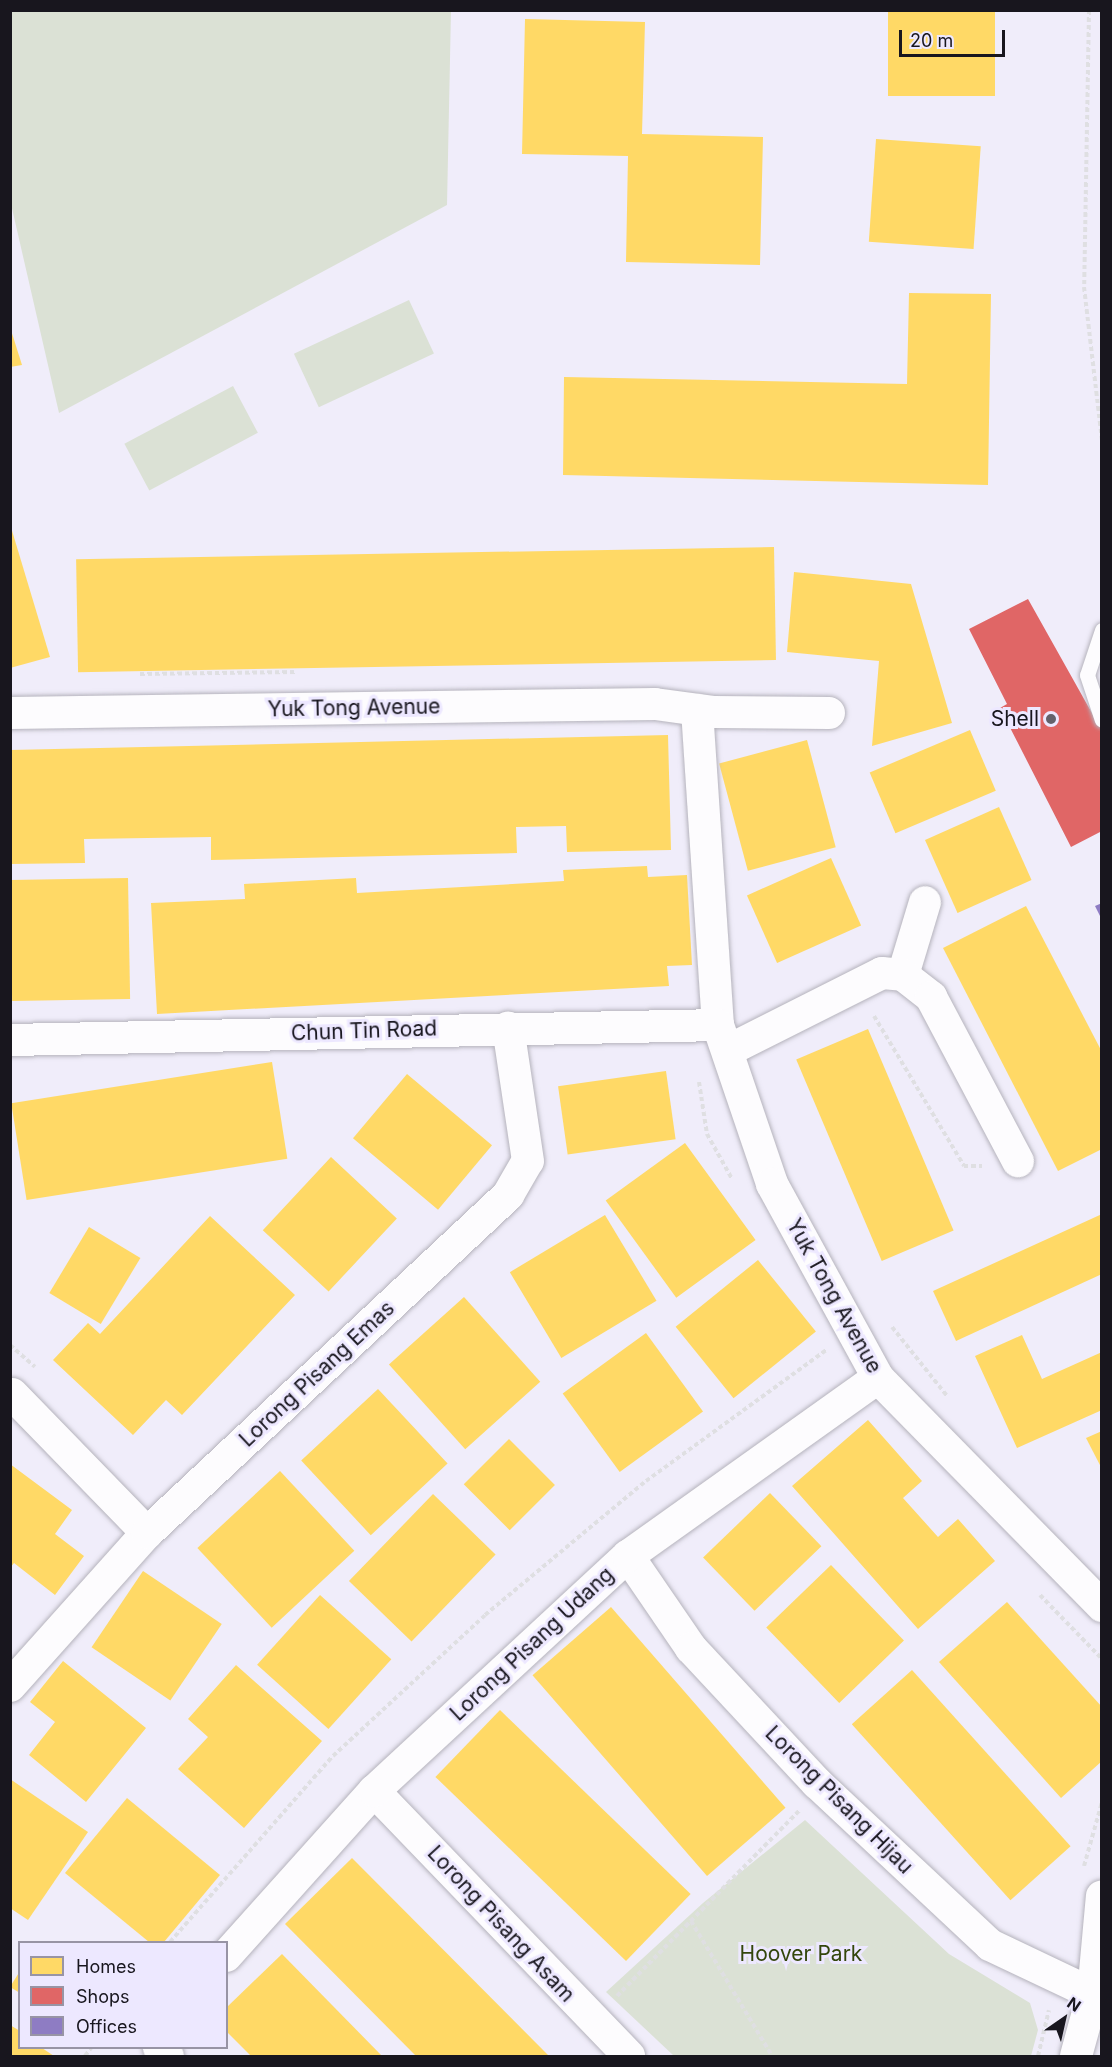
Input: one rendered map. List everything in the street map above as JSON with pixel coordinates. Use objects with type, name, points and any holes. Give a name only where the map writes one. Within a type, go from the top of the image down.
[{"type":"street","name":"Yuk Tong Avenue","points":[[10,712],[655,704],[697,710],[829,713]]},
{"type":"street","name":"Yuk Tong Avenue","points":[[697,710],[723,1038],[772,1184],[878,1378],[1101,1606]]},
{"type":"street","points":[[903,975],[925,902]]},
{"type":"street","points":[[723,1038],[882,973],[903,975],[931,998],[1016,1156]]},
{"type":"street","name":"Chun Tin Road","points":[[10,1040],[508,1027],[723,1038]]},
{"type":"street","name":"Lorong Pisang Emas","points":[[10,1686],[147,1533],[508,1195],[528,1161],[508,1027]]},
{"type":"street","name":"Lorong Pisang Udang","points":[[228,1954],[374,1791],[628,1556],[878,1378]]},
{"type":"street","points":[[12,1394],[147,1533]]},
{"type":"street","name":"Lorong Pisang Hijau","points":[[628,1556],[691,1648],[818,1783],[981,1937],[1093,1994]]},
{"type":"street","name":"Lorong Pisang Asam","points":[[374,1791],[628,2056]]},
{"type":"street","points":[[1076,2056],[1093,1994],[1101,1896]]},
{"type":"lane","points":[[1101,630],[1087,675],[1101,720]]},
{"type":"path","points":[[1089,10],[1084,287],[1101,441]]},
{"type":"path","points":[[863,1013],[876,1017],[894,1044],[964,1166],[978,1168],[1016,1156]]},
{"type":"path","points":[[888,1323],[954,1405]]},
{"type":"path","points":[[171,1941],[333,1756],[485,1615],[646,1481],[852,1331]]},
{"type":"path","points":[[609,2004],[806,1804]]},
{"type":"path","points":[[691,1921],[772,2056]]},
{"type":"green space","points":[[10,11],[451,11],[447,205],[59,413],[11,204]]},
{"type":"green space","points":[[409,300],[434,353],[319,407],[294,354]]},
{"type":"green space","points":[[233,386],[258,433],[149,491],[124,444]]},
{"type":"green space","name":"Hoover Park","points":[[805,1820],[949,1954],[1030,2003],[1038,2030],[1031,2056],[674,2056],[606,1992],[703,1903]]},
{"type":"building: Homes","points":[[888,10],[995,10],[995,96],[888,96]]},
{"type":"building: Homes","points":[[525,19],[645,22],[642,134],[763,137],[760,265],[626,262],[628,156],[522,154]]},
{"type":"building: Homes","points":[[876,139],[981,146],[974,249],[869,242]]},
{"type":"building: Homes","points":[[909,293],[991,294],[988,485],[563,475],[564,377],[907,384]]},
{"type":"building: Homes","points":[[10,327],[22,365],[10,367]]},
{"type":"building: Homes","points":[[10,524],[50,657],[10,668]]},
{"type":"building: Homes","points":[[774,547],[776,660],[78,672],[76,559]]},
{"type":"building: Homes","points":[[794,572],[911,584],[952,723],[872,746],[879,661],[787,652]]},
{"type":"building: Homes","points":[[970,730],[996,791],[895,833],[870,773]]},
{"type":"building: Homes","points":[[668,735],[671,850],[567,852],[566,826],[516,827],[517,853],[211,860],[211,837],[84,839],[85,863],[10,864],[10,750]]},
{"type":"building: Homes","points":[[807,740],[836,847],[748,871],[719,764]]},
{"type":"building: Homes","points":[[999,807],[1032,880],[958,913],[925,840]]},
{"type":"building: Homes","points":[[831,858],[861,926],[777,963],[747,895]]},
{"type":"building: Homes","points":[[647,866],[648,877],[687,875],[692,965],[667,966],[669,986],[157,1014],[151,903],[245,899],[244,884],[356,878],[357,893],[564,881],[563,870]]},
{"type":"building: Homes","points":[[128,878],[130,999],[12,1001],[10,880]]},
{"type":"building: Homes","points":[[1026,906],[1102,1052],[1102,1149],[1058,1171],[943,948]]},
{"type":"building: Homes","points":[[868,1029],[954,1231],[882,1261],[796,1059]]},
{"type":"building: Homes","points":[[272,1062],[287,1159],[27,1200],[11,1103]]},
{"type":"building: Homes","points":[[666,1071],[676,1139],[568,1154],[558,1086]]},
{"type":"building: Homes","points":[[407,1074],[492,1145],[438,1210],[353,1138]]},
{"type":"building: Homes","points":[[685,1143],[756,1240],[676,1298],[606,1201]]},
{"type":"building: Homes","points":[[331,1157],[397,1218],[329,1292],[263,1230]]},
{"type":"building: Homes","points":[[1102,1214],[1102,1274],[956,1341],[933,1291]]},
{"type":"building: Homes","points":[[605,1215],[657,1301],[561,1358],[510,1272]]},
{"type":"building: Homes","points":[[210,1216],[295,1295],[182,1415],[166,1400],[133,1435],[53,1360],[88,1323],[100,1334]]},
{"type":"building: Homes","points":[[89,1227],[140,1258],[101,1324],[49,1293]]},
{"type":"building: Homes","points":[[758,1260],[816,1331],[734,1398],[676,1327]]},
{"type":"building: Homes","points":[[464,1297],[540,1382],[465,1449],[389,1365]]},
{"type":"building: Homes","points":[[646,1333],[703,1411],[620,1472],[563,1394]]},
{"type":"building: Homes","points":[[1022,1335],[1042,1379],[1102,1352],[1102,1410],[1017,1448],[975,1356]]},
{"type":"building: Homes","points":[[378,1389],[448,1464],[371,1535],[301,1461]]},
{"type":"building: Homes","points":[[868,1420],[922,1481],[903,1498],[938,1537],[958,1519],[995,1561],[918,1629],[792,1486]]},
{"type":"building: Homes","points":[[1102,1431],[1102,1469],[1086,1438]]},
{"type":"building: Homes","points":[[509,1439],[555,1485],[510,1530],[464,1484]]},
{"type":"building: Homes","points":[[10,1464],[72,1510],[55,1534],[84,1556],[55,1595],[14,1563],[10,1568]]},
{"type":"building: Homes","points":[[280,1471],[354,1551],[272,1628],[197,1548]]},
{"type":"building: Homes","points":[[770,1493],[821,1546],[755,1611],[703,1558]]},
{"type":"building: Homes","points":[[433,1494],[496,1554],[412,1641],[349,1581]]},
{"type":"building: Homes","points":[[831,1565],[904,1641],[839,1703],[766,1628]]},
{"type":"building: Homes","points":[[143,1571],[222,1624],[170,1700],[92,1647]]},
{"type":"building: Homes","points":[[320,1595],[391,1659],[328,1729],[257,1665]]},
{"type":"building: Homes","points":[[1007,1602],[1102,1707],[1102,1761],[1061,1798],[939,1662]]},
{"type":"building: Homes","points":[[611,1607],[786,1808],[707,1876],[533,1675]]},
{"type":"building: Homes","points":[[63,1661],[146,1728],[86,1802],[29,1755],[55,1722],[30,1702]]},
{"type":"building: Homes","points":[[236,1665],[322,1741],[244,1828],[178,1769],[208,1737],[188,1719]]},
{"type":"building: Homes","points":[[912,1670],[1071,1846],[1010,1900],[852,1724]]},
{"type":"building: Homes","points":[[500,1710],[691,1894],[626,1961],[435,1777]]},
{"type":"building: Homes","points":[[10,1779],[88,1832],[28,1920],[10,1908]]},
{"type":"building: Homes","points":[[127,1798],[220,1875],[165,1941],[148,1941],[65,1873]]},
{"type":"building: Homes","points":[[352,1858],[549,2056],[416,2056],[285,1924]]},
{"type":"building: Homes","points":[[282,1954],[382,2056],[251,2056],[228,2033],[228,2006]]},
{"type":"building: Homes","points":[[18,1974],[18,1992],[10,1987]]},
{"type":"building: Homes","points":[[10,2025],[18,2030],[18,2049],[44,2049],[54,2056],[10,2056]]},
{"type":"building: Shops","name":"Shell","points":[[1028,599],[1102,731],[1102,831],[1071,847],[1000,708],[1007,704],[969,629]]},
{"type":"building: Offices","points":[[1102,903],[1102,920],[1095,906]]},
{"type":"place","name":"Shell","points":[[1051,719]]}]
